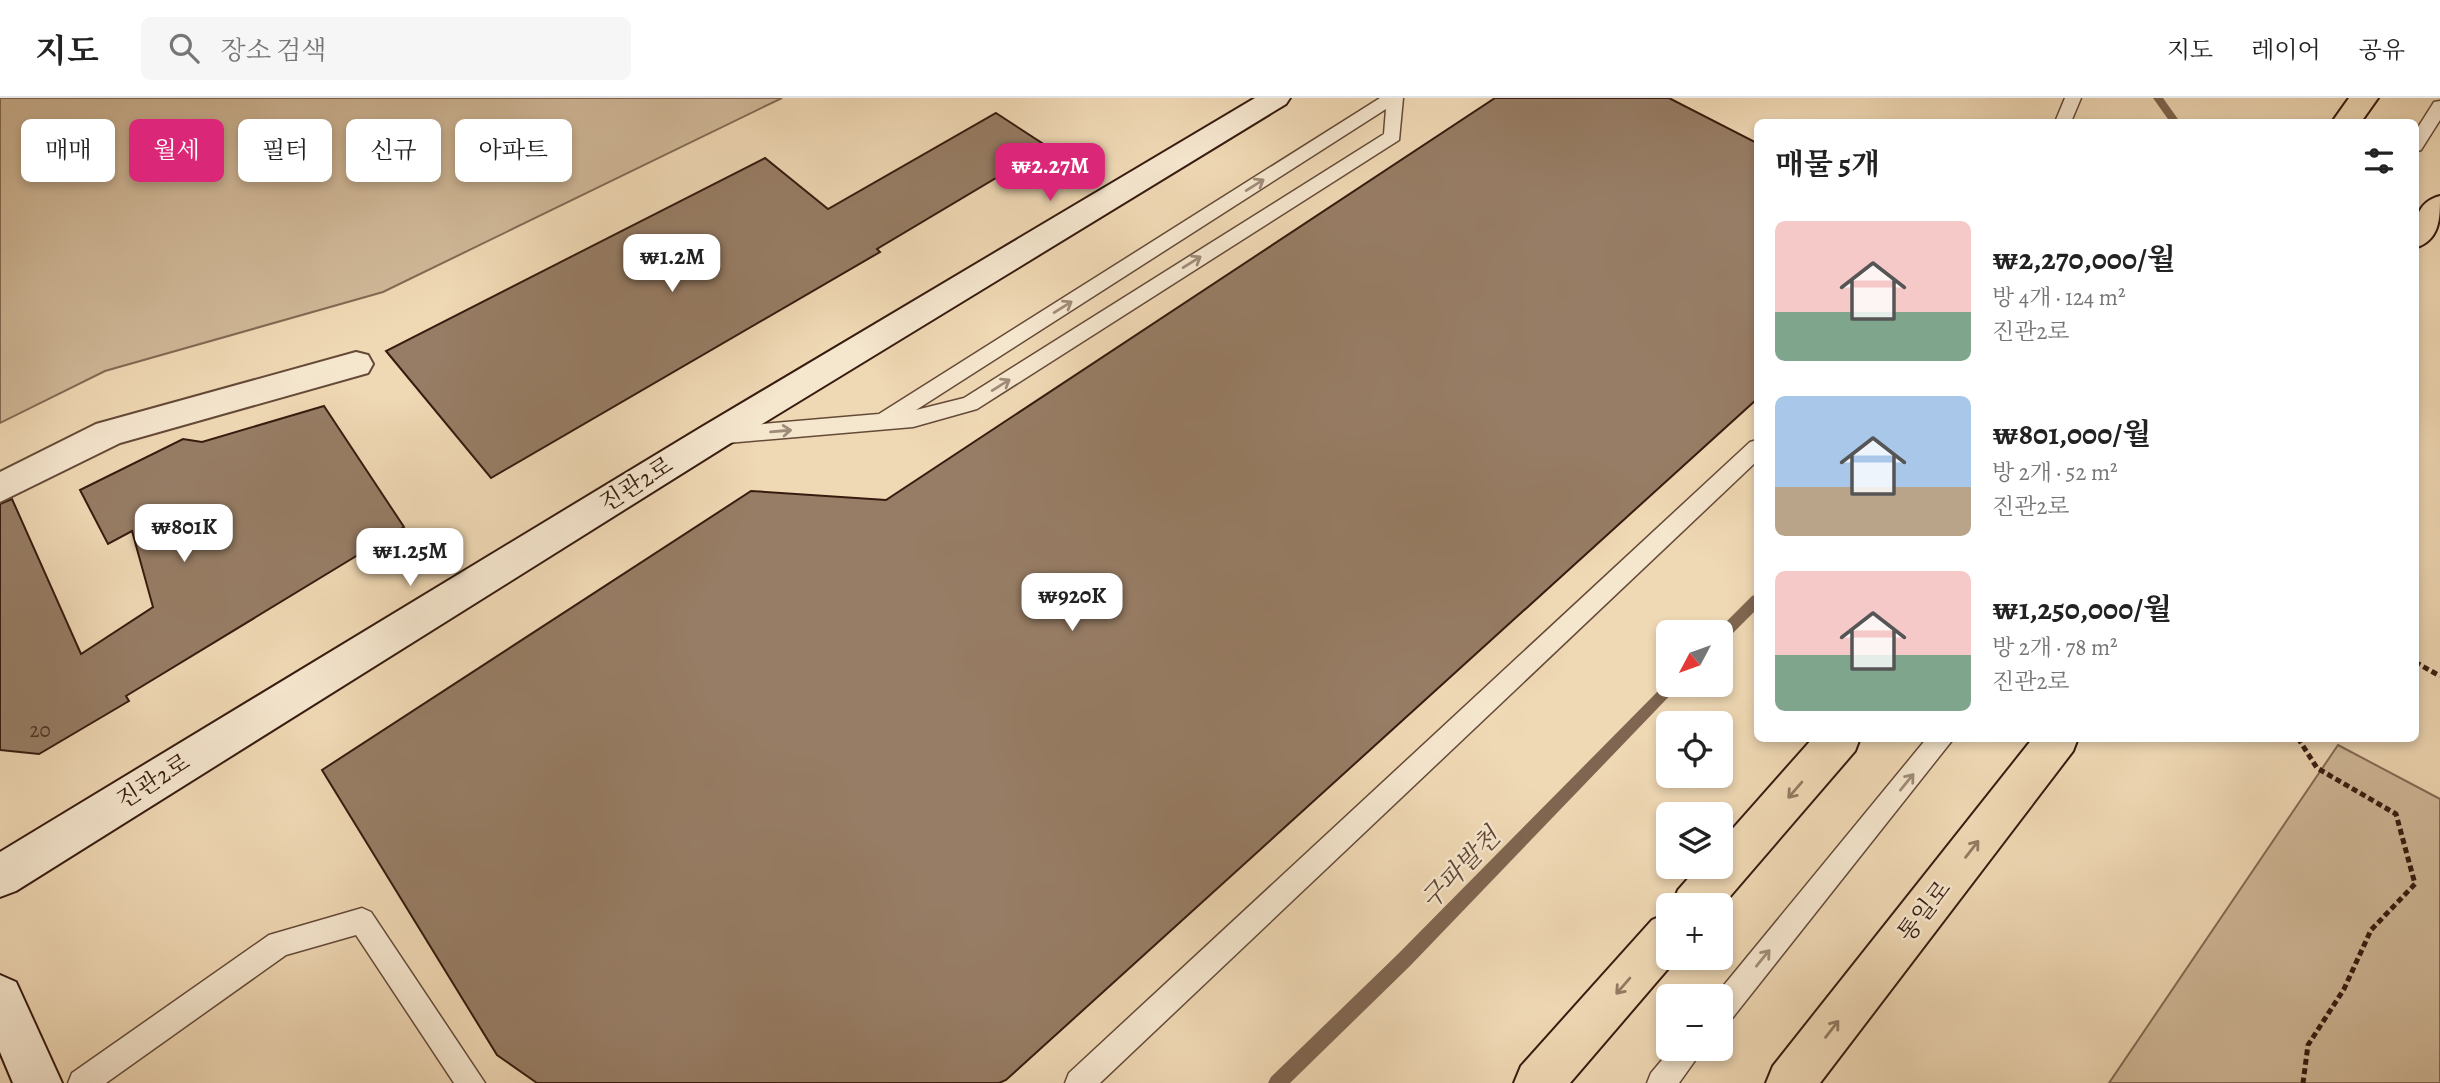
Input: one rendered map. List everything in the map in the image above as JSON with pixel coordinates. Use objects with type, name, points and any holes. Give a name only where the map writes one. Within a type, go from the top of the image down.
[{"type":"main road","points":[[2348,119],[2364,98]]},
{"type":"main road","points":[[2419,232],[2440,206]]},
{"type":"main road","points":[[1704,893],[1837,742]]},
{"type":"main road","name":"통일로","points":[[1790,1083],[2055,742]]},
{"type":"main road","points":[[1538,1083],[1656,949]]},
{"type":"street","name":"진관2로","points":[[0,876],[713,437],[1276,98]]},
{"type":"street","points":[[0,488],[109,433],[356,364]]},
{"type":"street","points":[[0,998],[38,1083]]},
{"type":"lane","points":[[713,437],[913,419],[970,404],[1393,136],[1394,98]]},
{"type":"lane","points":[[881,423],[1394,98]]},
{"type":"lane","points":[[2064,119],[2073,98]]},
{"type":"lane","points":[[2419,140],[2440,106]]},
{"type":"lane","points":[[1079,1083],[1754,451]]},
{"type":"lane","points":[[1733,995],[1939,742]]},
{"type":"lane","points":[[82,1083],[279,944],[362,921],[471,1083]]},
{"type":"lane","points":[[1661,1083],[1679,1061]]},
{"type":"path","points":[[2419,664],[2440,676]]},
{"type":"path","points":[[2301,742],[2317,768],[2396,814],[2415,884],[2371,929],[2344,989],[2308,1045],[2303,1083]]},
{"type":"shaded area","points":[[0,98],[782,98],[383,292],[105,371],[0,423]]},
{"type":"shaded area","points":[[2338,745],[2440,799],[2440,1083],[2109,1083]]},
{"type":"building","points":[[1495,98],[1669,98],[1754,141],[1754,402],[1006,1080],[999,1083],[537,1083],[497,1055],[322,770],[751,491],[886,500]]},
{"type":"building","points":[[996,113],[1048,147],[877,249],[880,252],[491,478],[386,351],[765,158],[828,209]]},
{"type":"building","points":[[324,406],[404,527],[126,696],[129,701],[39,754],[0,750],[0,504],[12,499],[81,654],[153,607],[132,531],[108,544],[80,490],[183,439],[202,442]]},
{"type":"waterway","name":"구파발천","points":[[2158,98],[2173,119]]},
{"type":"waterway","name":"구파발천","points":[[1733,624],[1754,603]]},
{"type":"waterway","name":"구파발천","points":[[1277,1083],[1404,960],[1661,697]]}]
